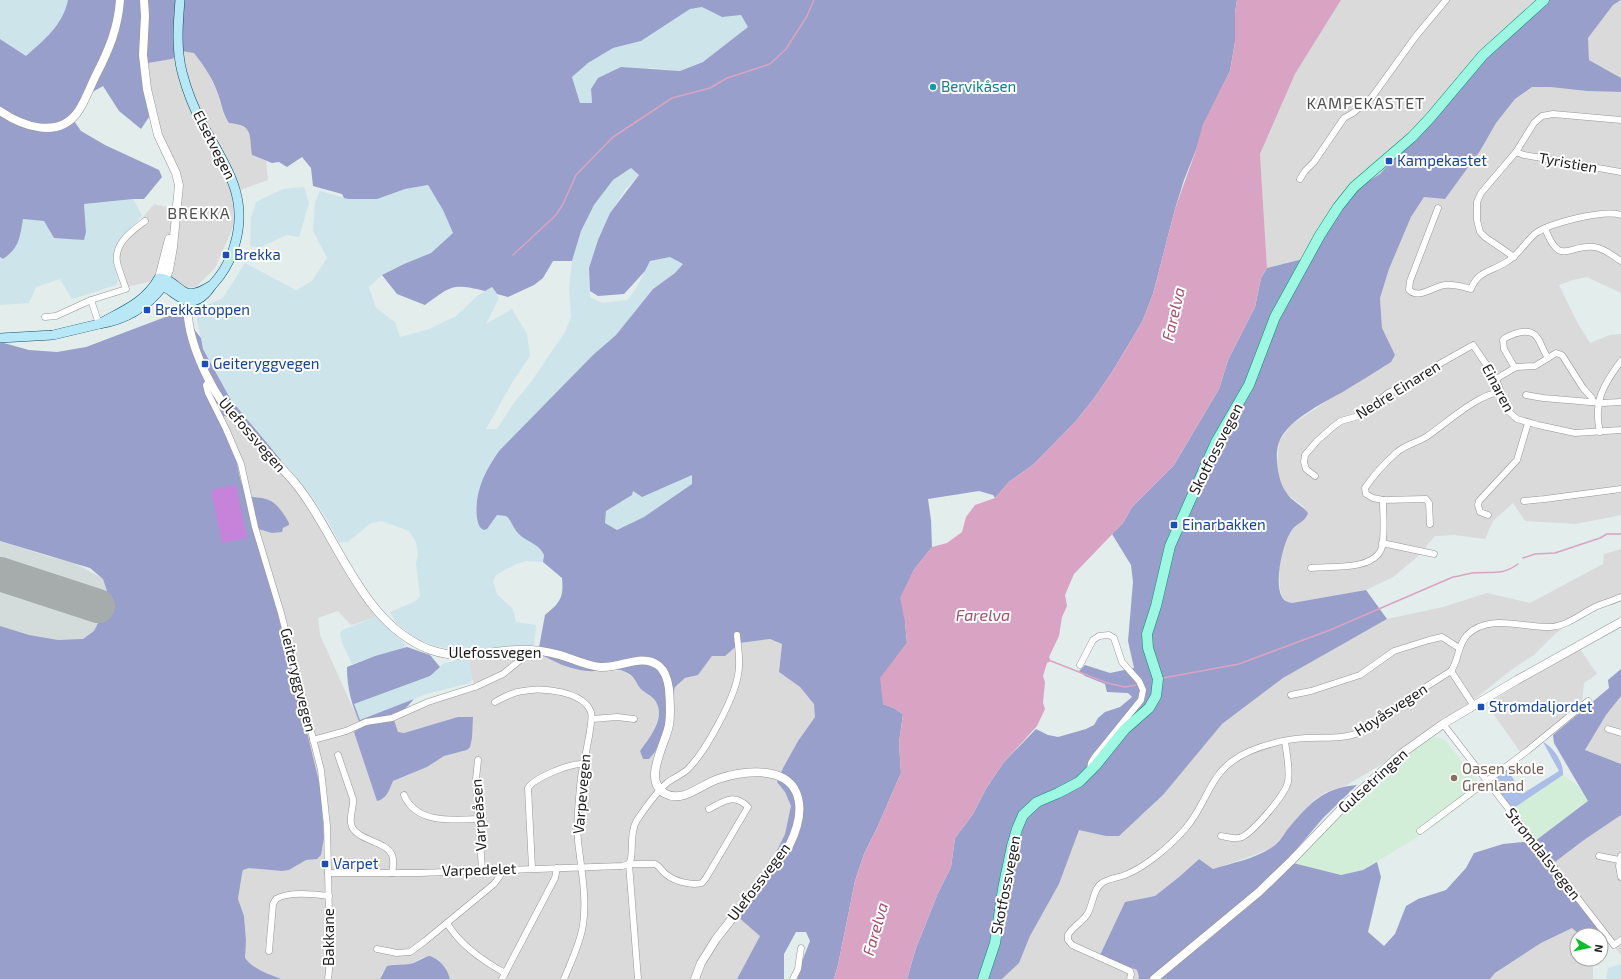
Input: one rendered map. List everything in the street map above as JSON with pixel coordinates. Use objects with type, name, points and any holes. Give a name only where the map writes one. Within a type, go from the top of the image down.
[{"type":"main road","name":"Elsetvegen","points":[[180,0],[178,41],[180,62],[185,82],[198,115],[232,178],[238,201],[239,224],[234,249],[224,270],[207,292],[200,298],[196,301],[188,298]]},
{"type":"main road","name":"Skotfossvegen","points":[[984,979],[995,943],[1005,877],[1012,846],[1020,822],[1028,810],[1037,802],[1073,786],[1090,771],[1125,729],[1149,708],[1156,696],[1158,679],[1148,648],[1147,634],[1156,606],[1170,546],[1216,442],[1249,385],[1275,317],[1329,220],[1354,187],[1394,154],[1421,128],[1483,55],[1544,0]]},
{"type":"main road","points":[[0,338],[53,335],[99,324],[140,301],[163,281],[181,299],[188,298]]},
{"type":"street","points":[[0,111],[21,124],[41,128],[58,126],[72,118],[84,101],[111,46],[118,19],[120,0]]},
{"type":"street","points":[[144,0],[146,16],[143,55],[147,89],[158,135],[173,164],[178,180],[179,194],[173,247],[163,281]]},
{"type":"street","points":[[1300,179],[1314,162],[1344,118],[1353,113],[1372,97],[1416,36],[1446,0]]},
{"type":"street","points":[[1514,256],[1485,237],[1480,232],[1477,220],[1477,207],[1481,193],[1516,152],[1534,123],[1545,115],[1558,114],[1621,120]]},
{"type":"street","name":"Tyristien","points":[[1516,152],[1621,172]]},
{"type":"street","points":[[1438,208],[1410,281],[1409,290],[1413,293],[1421,293],[1441,286],[1450,285],[1471,289],[1474,282],[1481,274],[1507,262],[1529,240],[1545,228],[1554,224],[1602,213],[1621,215]]},
{"type":"street","points":[[45,317],[56,316],[91,300],[126,288],[117,262],[118,250],[125,238],[145,221]]},
{"type":"street","points":[[1545,228],[1551,242],[1560,250],[1566,252],[1586,247],[1594,247],[1601,249],[1621,261]]},
{"type":"street","name":"Ulefossvegen","points":[[188,298],[187,314],[189,328],[209,380],[217,395],[233,416],[296,484],[311,506],[363,593],[383,617],[401,633],[426,648],[452,655],[471,655],[529,650],[554,653],[599,667],[612,667],[642,660],[657,664],[663,670],[669,685],[671,710],[668,728],[655,768],[655,780],[660,790],[667,795],[676,797],[682,796],[724,777],[740,774],[765,773],[778,776],[786,780],[794,789],[799,802],[798,822],[793,837],[788,846],[716,939],[701,963],[695,979]]},
{"type":"street","points":[[91,300],[99,324]]},
{"type":"street","points":[[1515,368],[1502,343],[1504,338],[1518,333],[1528,331],[1536,334],[1548,358]]},
{"type":"street","name":"Einaren","points":[[1473,345],[1496,379],[1510,415],[1528,423],[1572,432],[1621,430]]},
{"type":"street","name":"Nedre Einaren","points":[[1316,476],[1308,471],[1305,466],[1304,459],[1307,452],[1337,424],[1362,415],[1388,393],[1415,381],[1441,363],[1473,345]]},
{"type":"street","points":[[1496,379],[1515,368],[1522,366],[1535,366],[1556,353],[1562,355],[1583,388],[1595,403],[1600,432]]},
{"type":"street","points":[[1595,403],[1621,361]]},
{"type":"street","name":"Geiteryggvegen","points":[[209,380],[206,382],[206,388],[241,464],[255,527],[281,613],[321,770],[325,796],[328,873]]},
{"type":"street","points":[[1430,524],[1428,501],[1426,499],[1383,500],[1368,496],[1365,492],[1365,488],[1395,454],[1403,448],[1425,437],[1491,394],[1500,392]]},
{"type":"street","name":"Einaren","points":[[1526,395],[1595,403],[1621,402]]},
{"type":"street","points":[[1488,515],[1480,512],[1478,505],[1479,501],[1517,460],[1528,423]]},
{"type":"street","points":[[1524,501],[1621,489]]},
{"type":"street","points":[[1311,568],[1368,563],[1379,555],[1382,543],[1383,500]]},
{"type":"street","points":[[1382,543],[1434,554]]},
{"type":"street","points":[[1474,706],[1451,672],[1458,648],[1468,635],[1484,625],[1496,623],[1552,627],[1621,597]]},
{"type":"street","name":"Gulsetringen","points":[[1154,979],[1259,892],[1348,802],[1376,775],[1401,754],[1443,724],[1517,680],[1621,622]]},
{"type":"street","points":[[638,979],[629,864],[631,860],[632,835],[634,826],[660,790],[670,781],[690,768],[706,744],[723,713],[738,675],[737,635]]},
{"type":"street","points":[[1080,666],[1093,640],[1099,636],[1110,635],[1114,638],[1122,662],[1139,681],[1143,690],[1141,700],[1094,758],[1090,771]]},
{"type":"street","points":[[1291,695],[1311,692],[1360,675],[1394,651],[1429,640],[1442,637],[1458,648]]},
{"type":"street","points":[[313,740],[346,731],[366,722],[392,718],[428,702],[464,691],[497,678],[527,654],[529,650]]},
{"type":"street","name":"Høyåsvegen","points":[[1130,979],[1131,972],[1128,970],[1072,945],[1068,940],[1068,935],[1070,932],[1081,923],[1088,914],[1099,885],[1108,880],[1132,872],[1173,841],[1190,822],[1212,782],[1231,762],[1237,758],[1257,749],[1305,738],[1341,738],[1354,734],[1451,672]]},
{"type":"street","points":[[495,702],[510,694],[526,690],[567,693],[576,696],[586,704],[591,712],[592,719],[617,717],[634,719]]},
{"type":"street","points":[[1420,831],[1527,751],[1588,701]]},
{"type":"street","name":"Varpevegen","points":[[564,979],[578,944],[583,924],[584,905],[582,867],[578,841],[578,824],[583,764],[592,719]]},
{"type":"street","name":"Strømdalsvegen","points":[[1443,724],[1614,945],[1621,940]]},
{"type":"street","points":[[1608,729],[1621,733]]},
{"type":"street","points":[[1221,836],[1238,838],[1246,834],[1256,825],[1283,794],[1288,779],[1286,742]]},
{"type":"street","points":[[338,755],[353,800],[353,808],[350,816],[353,828],[362,836],[389,851],[392,856],[392,873]]},
{"type":"street","name":"Varpeåsen","points":[[478,760],[476,772],[482,870]]},
{"type":"street","points":[[532,868],[528,788],[535,780],[570,766],[583,764]]},
{"type":"street","points":[[404,795],[407,802],[413,808],[431,817],[444,820],[479,819]]},
{"type":"street","name":"Varpedelet","points":[[328,873],[502,870],[655,864],[673,879],[693,884],[702,883],[748,807],[741,801],[730,799],[710,809]]},
{"type":"street","points":[[1599,856],[1620,858],[1621,877]]},
{"type":"street","points":[[502,979],[555,878],[557,868]]},
{"type":"street","points":[[378,949],[397,953],[410,952],[494,884],[500,876],[502,870]]},
{"type":"street","name":"Bakkane","points":[[328,873],[330,961],[328,979]]},
{"type":"street","name":"Bakkane","points":[[269,951],[273,904],[276,899],[282,896],[298,894],[329,896]]},
{"type":"street","points":[[447,923],[458,938],[470,949],[488,963],[505,973]]},
{"type":"street","points":[[793,979],[798,969],[801,948]]},
{"type":"shaded area","points":[[0,0],[68,0],[66,12],[48,37],[26,56],[0,39]]},
{"type":"shaded area","points":[[68,0],[1237,0],[1235,13],[1235,42],[1230,71],[1217,97],[1184,180],[1153,294],[1142,322],[1112,372],[1076,421],[1034,464],[1009,482],[995,498],[993,495],[979,491],[928,499],[931,520],[932,547],[913,571],[905,622],[907,643],[895,659],[883,704],[894,708],[903,714],[899,743],[901,773],[864,854],[855,881],[834,979],[795,979],[810,941],[806,932],[796,932],[784,954],[784,979],[737,979],[760,936],[737,916],[756,894],[785,834],[791,806],[785,792],[777,782],[798,741],[815,717],[814,704],[800,687],[779,672],[782,644],[770,639],[740,643],[725,656],[712,656],[698,675],[685,678],[675,687],[665,731],[655,752],[649,759],[643,759],[640,751],[656,726],[658,719],[658,706],[654,699],[639,687],[631,675],[623,671],[591,671],[574,669],[562,665],[538,653],[545,615],[560,600],[562,578],[543,562],[544,555],[538,547],[520,535],[506,516],[497,515],[487,529],[484,530],[480,527],[477,518],[477,499],[479,491],[489,466],[499,451],[593,355],[616,335],[653,289],[675,273],[683,264],[670,257],[650,261],[645,271],[624,294],[598,296],[590,291],[589,268],[598,240],[610,213],[639,175],[631,168],[613,180],[594,205],[581,231],[572,261],[553,261],[543,278],[534,285],[508,297],[497,294],[492,287],[485,291],[465,287],[452,288],[425,305],[397,294],[382,275],[431,253],[453,233],[443,210],[428,185],[405,189],[377,199],[348,199],[344,198],[342,194],[313,186],[311,168],[302,157],[287,167],[279,162],[272,163],[252,155],[249,132],[243,126],[229,123],[223,112],[216,88],[205,68],[194,53],[181,51],[172,59],[148,63],[151,114],[141,129],[119,111],[103,86],[89,94],[72,118],[81,131],[105,145],[159,170],[162,177],[144,199],[84,204],[86,232],[84,240],[54,238],[44,221],[23,219],[21,232],[16,247],[3,259],[0,257],[0,39],[26,56],[52,31],[62,17]],"holes":[[[702,7],[722,17],[741,15],[748,27],[703,62],[680,71],[621,67],[598,78],[591,89],[592,103],[580,103],[572,77],[588,63],[613,48],[641,41],[690,9]],[[692,475],[692,484],[644,517],[617,530],[605,523],[606,511],[632,495],[633,491],[642,497]]]},
{"type":"shaded area","points":[[1341,0],[1544,0],[1380,174],[1364,184],[1311,257],[1267,268],[1260,154],[1295,74]]},
{"type":"shaded area","points":[[1544,0],[1621,0],[1613,5],[1588,38],[1589,60],[1621,78],[1621,92],[1532,87],[1515,99],[1496,123],[1480,151],[1445,199],[1424,197],[1411,217],[1389,269],[1380,298],[1382,328],[1395,355],[1391,362],[1306,413],[1283,434],[1279,442],[1277,461],[1283,487],[1288,495],[1308,513],[1305,519],[1294,527],[1284,547],[1279,574],[1280,591],[1283,598],[1292,603],[1366,590],[1387,619],[1283,678],[1222,724],[1163,795],[1119,836],[1106,836],[1079,830],[1059,884],[1030,936],[1019,963],[1002,979],[907,979],[916,948],[938,893],[951,867],[955,838],[973,814],[987,787],[1004,762],[1036,729],[1048,735],[1058,737],[1086,729],[1094,725],[1098,718],[1105,712],[1120,707],[1132,697],[1128,693],[1107,692],[1105,684],[1085,676],[1079,671],[1085,665],[1110,673],[1134,668],[1128,641],[1133,582],[1131,565],[1112,534],[1123,523],[1132,507],[1174,465],[1219,389],[1228,360],[1255,307],[1261,278],[1267,268],[1311,257],[1349,198],[1364,184],[1380,174],[1477,65]]},
{"type":"shaded area","points":[[1621,1],[1621,78],[1589,60],[1588,38],[1613,5]]},
{"type":"shaded area","points":[[702,7],[722,17],[741,15],[749,28],[703,62],[680,71],[650,68],[591,89],[592,103],[580,103],[572,77],[585,65],[613,48],[641,41],[690,9]]},
{"type":"shaded area","points":[[181,51],[194,53],[208,73],[218,94],[224,116],[229,123],[237,123],[248,130],[251,134],[252,155],[266,161],[268,180],[232,193],[234,221],[231,232],[215,268],[196,287],[185,288],[170,275],[158,275],[152,281],[127,287],[118,274],[118,252],[134,228],[154,204],[172,208],[178,193],[170,163],[151,110],[148,63],[172,59]]},
{"type":"shaded area","points":[[1532,87],[1621,92],[1621,293],[1587,277],[1559,285],[1577,322],[1590,343],[1610,335],[1621,334],[1621,515],[1576,524],[1525,521],[1513,503],[1493,521],[1485,539],[1455,535],[1435,536],[1416,558],[1393,577],[1366,590],[1292,603],[1286,601],[1282,596],[1280,588],[1279,568],[1284,548],[1290,532],[1296,524],[1307,517],[1304,507],[1286,493],[1281,482],[1277,466],[1279,442],[1291,425],[1395,356],[1382,328],[1380,298],[1389,269],[1411,217],[1424,197],[1445,199],[1480,151],[1496,123],[1515,99]]},
{"type":"shaded area","points":[[631,168],[639,175],[626,189],[610,213],[598,240],[589,268],[590,297],[602,303],[628,300],[638,285],[650,261],[670,257],[684,264],[675,273],[653,289],[616,335],[593,355],[531,418],[499,451],[490,464],[490,525],[497,515],[506,516],[519,534],[533,542],[544,555],[543,562],[526,561],[516,564],[496,575],[493,581],[497,594],[513,609],[516,622],[536,625],[534,645],[456,650],[435,646],[415,638],[396,623],[390,612],[416,601],[420,596],[416,563],[418,554],[416,542],[409,531],[382,521],[371,523],[348,542],[339,542],[325,516],[308,492],[231,400],[203,348],[197,320],[198,309],[223,298],[245,263],[296,290],[312,281],[327,258],[313,231],[315,202],[320,191],[348,199],[428,185],[443,210],[453,233],[431,253],[382,275],[369,287],[376,308],[395,322],[400,337],[429,329],[456,316],[477,296],[492,287],[499,298],[486,324],[512,309],[527,334],[530,356],[513,381],[486,429],[497,429],[513,404],[531,382],[565,332],[571,317],[569,288],[572,261],[581,231],[594,205],[613,180]]},
{"type":"shaded area","points":[[304,187],[309,203],[299,237],[287,235],[258,248],[250,246],[251,217],[256,202],[283,189]]},
{"type":"shaded area","points":[[133,199],[142,215],[114,256],[114,265],[118,280],[116,285],[72,299],[60,279],[36,287],[29,303],[0,305],[0,257],[4,259],[20,237],[23,219],[44,221],[54,238],[86,232],[84,204]]},
{"type":"shaded area","points":[[183,315],[201,338],[203,349],[231,400],[281,460],[281,473],[235,423],[226,416],[217,417],[234,454],[241,481],[246,492],[253,497],[266,499],[274,503],[289,523],[289,525],[283,528],[282,532],[272,533],[258,529],[266,571],[280,621],[321,790],[324,838],[321,855],[317,859],[306,860],[289,870],[282,871],[249,868],[243,870],[238,899],[244,916],[246,940],[245,958],[256,968],[281,979],[0,979],[0,626],[29,635],[58,640],[83,639],[94,631],[105,609],[107,591],[103,579],[90,568],[0,541],[0,342],[29,350],[57,352],[86,347],[168,316]]},
{"type":"shaded area","points":[[226,416],[235,423],[295,490],[312,513],[348,578],[376,617],[351,625],[338,611],[318,618],[320,635],[361,726],[382,800],[387,795],[393,781],[427,767],[444,756],[467,750],[472,738],[472,717],[404,733],[397,732],[392,714],[476,687],[472,679],[469,659],[517,652],[538,653],[588,671],[622,671],[636,678],[641,688],[654,699],[658,706],[659,714],[654,730],[640,751],[643,759],[649,759],[655,752],[675,687],[685,678],[698,675],[712,656],[740,643],[770,639],[782,644],[779,672],[800,687],[815,704],[815,717],[798,741],[777,782],[785,792],[791,806],[790,819],[775,857],[760,936],[737,979],[450,979],[446,968],[438,959],[424,957],[411,964],[393,964],[381,974],[380,979],[281,979],[269,975],[249,964],[244,958],[246,940],[244,916],[238,899],[243,870],[249,868],[282,871],[289,870],[305,860],[311,859],[323,847],[323,814],[316,769],[280,621],[266,571],[258,529],[272,533],[282,531],[283,528],[289,525],[267,499],[253,497],[247,493],[244,488],[236,461],[217,417]]},
{"type":"shaded area","points":[[692,474],[692,484],[644,517],[617,530],[605,523],[606,511],[632,495],[632,491],[668,484]]},
{"type":"shaded area","points":[[236,485],[247,538],[222,543],[211,490]]},
{"type":"shaded area","points":[[0,541],[50,557],[72,562],[108,581],[112,637],[0,661]]},
{"type":"shaded area","points":[[1621,549],[1621,597],[1577,618],[1555,634],[1534,655],[1511,670],[1461,710],[1387,761],[1345,786],[1326,792],[1314,800],[1272,848],[1213,869],[1198,859],[1179,877],[1155,896],[1125,902],[1100,955],[1137,970],[1139,977],[1138,979],[1002,979],[1019,963],[1030,936],[1059,884],[1079,829],[1106,836],[1141,816],[1163,795],[1222,724],[1283,678],[1387,619],[1443,607],[1487,593],[1530,603],[1603,564],[1604,554]]},
{"type":"shaded area","points":[[376,617],[405,644],[404,649],[375,656],[352,664],[343,645],[340,634],[342,630]]},
{"type":"shaded area","points":[[407,647],[430,655],[440,667],[430,676],[354,704],[360,720],[414,699],[405,709],[392,714],[398,732],[404,733],[458,717],[473,717],[472,738],[470,747],[467,750],[444,756],[427,767],[393,781],[385,796],[377,801],[354,732],[361,726],[351,697],[347,667],[375,656]]},
{"type":"shaded area","points":[[1580,649],[1597,674],[1584,683],[1582,702],[1521,753],[1487,705],[1531,676]]},
{"type":"shaded area","points":[[469,659],[472,679],[470,683],[426,694],[360,721],[353,704],[430,676],[444,663]]},
{"type":"shaded area","points":[[1621,669],[1621,696],[1606,715],[1585,750],[1621,764],[1621,815],[1551,865],[1599,927],[1569,927],[1569,929],[1541,943],[1495,973],[1490,979],[1138,979],[1139,977],[1137,970],[1100,955],[1125,902],[1155,896],[1199,859],[1213,869],[1250,858],[1264,852],[1273,847],[1280,840],[1302,812],[1317,799],[1334,790],[1357,785],[1323,818],[1290,857],[1293,863],[1341,875],[1363,870],[1377,862],[1381,877],[1368,932],[1384,946],[1395,934],[1406,906],[1418,899],[1446,890],[1466,868],[1474,853],[1503,844],[1535,841],[1588,801],[1554,743],[1553,735],[1609,688],[1608,680]]},
{"type":"shaded area","points":[[1621,696],[1621,764],[1585,750],[1606,715]]},
{"type":"shaded area","points":[[1436,737],[1445,740],[1483,789],[1432,828],[1363,870],[1341,875],[1293,863],[1381,776],[1430,738]]},
{"type":"shaded area","points":[[1543,742],[1554,751],[1560,760],[1563,775],[1515,807],[1509,805],[1492,783],[1493,780],[1507,768],[1522,794],[1559,771]]},
{"type":"shaded area","points":[[1563,775],[1583,790],[1589,801],[1535,841],[1515,807]]},
{"type":"shaded area","points":[[1621,815],[1621,955],[1609,940],[1609,927],[1599,927],[1551,865]]},
{"type":"shaded area","points":[[1569,929],[1569,967],[1593,967],[1593,979],[1490,979],[1495,973],[1541,943]]},
{"type":"shaded area","points":[[430,956],[443,965],[450,979],[380,979],[387,966],[412,963]]},
{"type":"shaded area","points":[[1621,964],[1621,979],[1606,979],[1608,968]]},
{"type":"water","name":"Farelva","points":[[1237,0],[1341,0],[1295,74],[1260,154],[1267,268],[1261,278],[1255,307],[1228,360],[1219,389],[1174,465],[1132,507],[1123,523],[1074,574],[1065,595],[1067,606],[1062,617],[1059,636],[1049,657],[1051,661],[1047,663],[1043,676],[1045,682],[1043,703],[1045,709],[1037,726],[1004,762],[987,787],[973,814],[955,838],[951,867],[938,893],[916,948],[907,979],[834,979],[855,881],[864,854],[901,773],[899,743],[903,714],[894,708],[883,704],[880,678],[907,643],[905,622],[900,598],[913,571],[932,547],[947,543],[962,532],[966,517],[975,505],[995,498],[1009,482],[1034,464],[1076,421],[1112,372],[1142,322],[1153,294],[1175,209],[1195,153],[1203,124],[1230,71],[1235,42],[1235,13]]},
{"type":"waterway","points":[[513,255],[556,215],[563,204],[576,175],[613,137],[672,98],[710,88],[727,78],[770,64],[786,49],[807,16],[814,0]]},
{"type":"waterway","points":[[1523,558],[1535,554],[1555,553],[1600,538],[1607,534],[1621,534]]},
{"type":"waterway","points":[[1163,678],[1239,664],[1330,630],[1453,577],[1472,573],[1501,572],[1518,564]]},
{"type":"waterway","points":[[1051,661],[1107,683],[1125,687],[1136,685]]},
{"type":"taxiway","points":[[49,590],[57,598],[86,608],[91,606],[94,602],[93,596],[88,593],[72,597]]},
{"type":"runway","points":[[0,574],[98,606]]},
{"type":"place","name":"Bervikåsen","points":[[933,87]]},
{"type":"place","name":"Kampekastet","points":[[1389,161]]},
{"type":"place","name":"Brekka","points":[[226,255]]},
{"type":"place","name":"Brekkatoppen","points":[[147,310]]},
{"type":"place","name":"Geiteryggvegen","points":[[205,364]]},
{"type":"place","name":"Einarbakken","points":[[1174,525]]},
{"type":"place","name":"Strømdaljordet","points":[[1481,707]]},
{"type":"place","name":"Oasen skole Grenland","points":[[1454,778]]},
{"type":"place","name":"Varpet","points":[[325,864]]},
{"type":"district","name":"KAMPEKASTET","points":[[1366,103]]},
{"type":"district","name":"BREKKA","points":[[199,213]]}]
